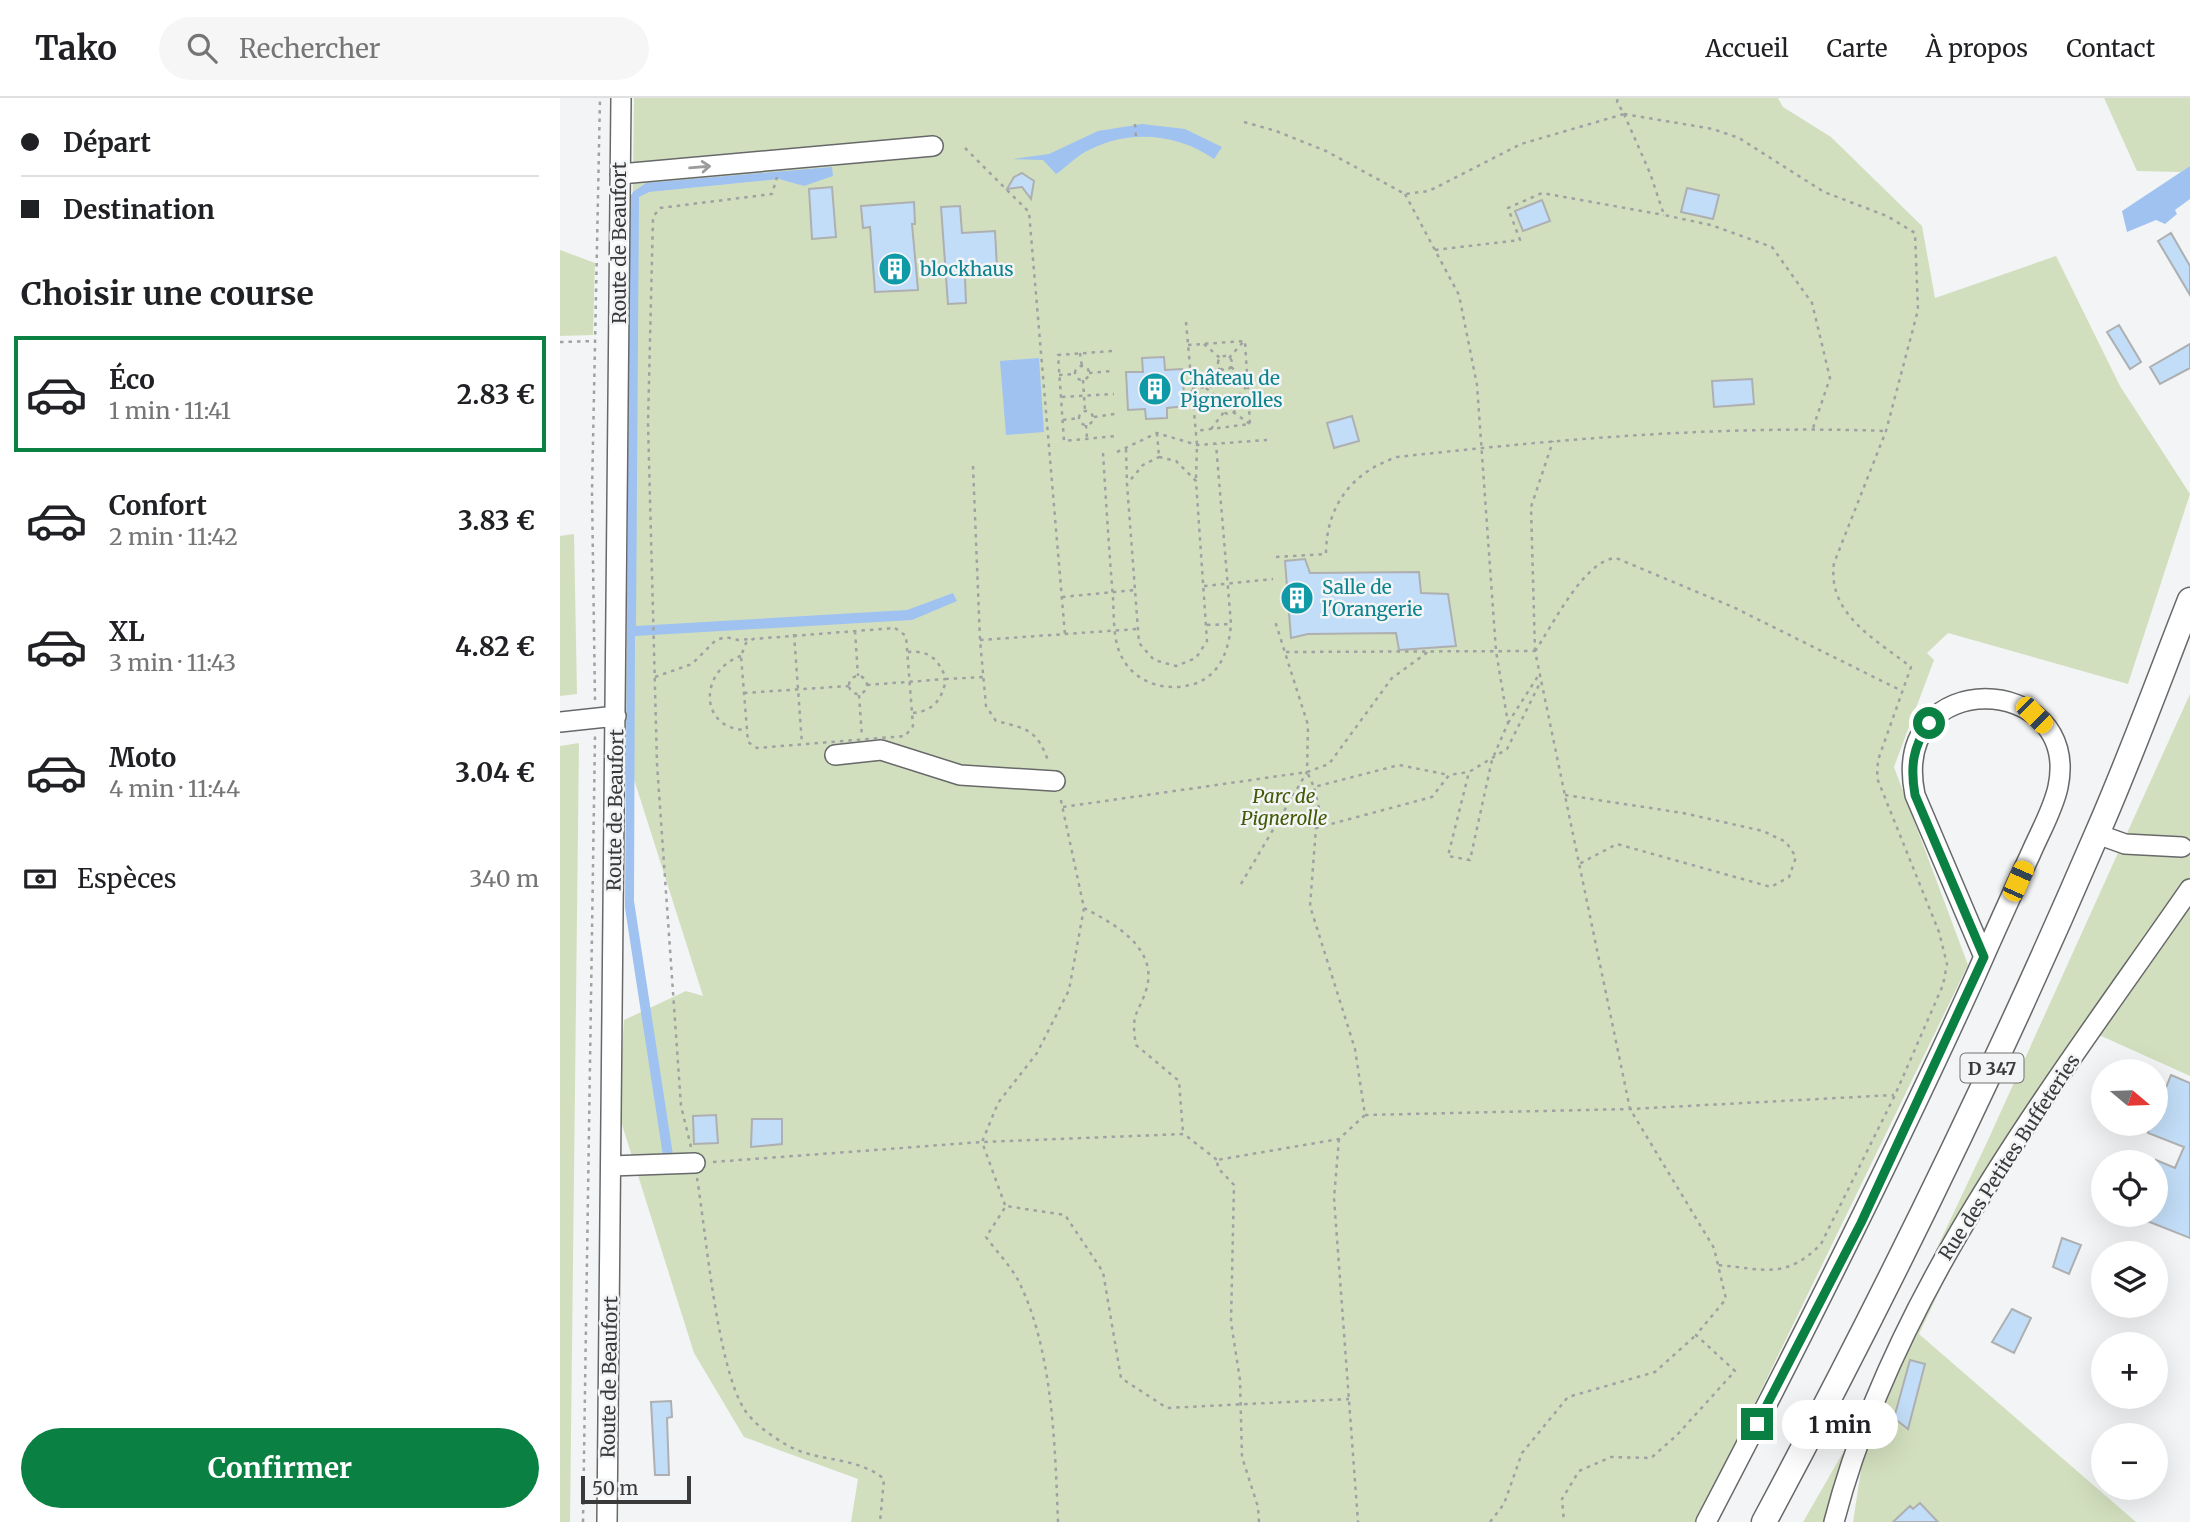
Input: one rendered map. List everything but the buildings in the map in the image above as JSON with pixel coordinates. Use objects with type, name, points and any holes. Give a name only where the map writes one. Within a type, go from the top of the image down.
[{"type":"main road","name":"D 347","points":[[1765,1522],[1897,1266],[2006,1039],[2097,834],[2190,600]]},
{"type":"street","name":"Route de Beaufort","points":[[607,1522],[621,98]]},
{"type":"street","points":[[620,174],[933,146]]},
{"type":"street","points":[[1706,1522],[1861,1223],[1921,1096],[1984,957],[2053,804],[2060,769],[2053,739],[2045,726],[2021,705],[1990,696],[1956,703],[1929,723],[1918,740],[1911,775],[1915,795],[1984,957]]},
{"type":"street","points":[[560,722],[616,716]]},
{"type":"street","points":[[835,755],[881,750],[960,775],[1055,780]]},
{"type":"street","points":[[2097,834],[2125,844],[2182,847]]},
{"type":"street","name":"Rue des Petites Buffeteries","points":[[1834,1522],[1867,1416],[1951,1241],[2190,889]]},
{"type":"street","points":[[611,1167],[695,1163]]},
{"type":"path","points":[[596,707],[592,492],[600,98]]},
{"type":"path","points":[[1618,98],[1616,102],[1650,173],[1664,215]]},
{"type":"path","points":[[1405,194],[1429,191],[1521,144],[1624,114],[1713,129],[1739,138],[1824,192],[1887,216],[1915,233],[1918,310],[1886,431],[1834,563],[1831,583],[1849,618],[1911,667],[1878,760],[1877,778],[1939,932],[1947,964],[1943,985],[1895,1095],[1821,1244],[1803,1262],[1783,1270],[1718,1265]]},
{"type":"path","points":[[1244,122],[1276,131],[1326,151],[1405,194],[1459,295],[1477,385],[1479,448],[1496,651],[1508,723]]},
{"type":"path","points":[[1135,124],[1136,139]]},
{"type":"path","points":[[965,148],[1029,212],[1065,635]]},
{"type":"path","points":[[777,182],[772,194],[660,208],[653,217],[648,423],[657,764],[681,1106],[695,1163],[721,1332],[730,1374],[744,1409],[770,1435],[800,1453],[869,1466],[884,1479],[880,1522]]},
{"type":"path","points":[[1435,250],[1520,240],[1508,208],[1542,193],[1711,225],[1772,247],[1812,303],[1830,378],[1813,428]]},
{"type":"path","points":[[1126,449],[1139,643],[1144,652],[1165,666],[1188,664],[1203,650],[1207,625],[1196,481],[1197,445],[1186,322]]},
{"type":"path","points":[[560,342],[596,341]]},
{"type":"path","points":[[1188,345],[1242,342]]},
{"type":"path","points":[[1242,342],[1230,358],[1231,367],[1247,383]]},
{"type":"path","points":[[1242,342],[1250,425]]},
{"type":"path","points":[[1204,344],[1220,358],[1230,358]]},
{"type":"path","points":[[1112,351],[1058,355],[1060,398],[1064,441],[1116,436]]},
{"type":"path","points":[[1080,353],[1082,367],[1089,373]]},
{"type":"path","points":[[1205,387],[1220,368],[1220,358]]},
{"type":"path","points":[[1076,374],[1082,367]]},
{"type":"path","points":[[1220,368],[1231,367]]},
{"type":"path","points":[[1063,420],[1079,418],[1085,411],[1083,380],[1089,373],[1113,371]]},
{"type":"path","points":[[1059,375],[1076,374],[1083,380]]},
{"type":"path","points":[[1192,388],[1247,383]]},
{"type":"path","points":[[1233,412],[1233,402],[1247,383]]},
{"type":"path","points":[[1205,387],[1223,403],[1224,412],[1211,429]]},
{"type":"path","points":[[1060,398],[1114,394]]},
{"type":"path","points":[[1223,403],[1233,402]]},
{"type":"path","points":[[1085,411],[1093,417]]},
{"type":"path","points":[[1224,412],[1233,412],[1250,425]]},
{"type":"path","points":[[1086,425],[1093,417],[1115,414]]},
{"type":"path","points":[[1079,418],[1086,425],[1087,438]]},
{"type":"path","points":[[1195,431],[1250,425]]},
{"type":"path","points":[[1276,557],[1326,554],[1328,528],[1337,503],[1353,482],[1373,467],[1397,457],[1653,432],[1813,428],[1886,431]]},
{"type":"path","points":[[1157,433],[1159,457]]},
{"type":"path","points":[[1117,452],[1157,433],[1197,445],[1267,440]]},
{"type":"path","points":[[1490,1522],[1504,1504],[1522,1453],[1568,1396],[1654,1372],[1696,1335],[1726,1299],[1714,1248],[1630,1109],[1541,681],[1535,651],[1531,507],[1553,441]]},
{"type":"path","points":[[1103,453],[1119,651],[1133,672],[1143,680],[1171,688],[1200,682],[1225,658],[1231,624],[1216,444]]},
{"type":"path","points":[[1127,484],[1143,465],[1159,457],[1176,461],[1196,481]]},
{"type":"path","points":[[973,466],[980,640],[986,706],[996,721],[1026,729],[1041,739],[1063,807],[1084,908],[1069,990],[1037,1053],[998,1103],[982,1142],[1006,1206]]},
{"type":"path","points":[[1535,651],[1590,570],[1603,560],[1616,558],[1732,607],[1902,691]]},
{"type":"path","points":[[1205,586],[1273,579]]},
{"type":"path","points":[[1062,597],[1135,590]]},
{"type":"path","points":[[1275,621],[1308,724],[1307,772],[1314,787],[1324,826]]},
{"type":"path","points":[[1207,625],[1231,624]]},
{"type":"path","points":[[655,677],[692,664],[716,640],[726,637],[738,640],[895,628],[906,636],[913,726],[905,736],[757,747],[748,742],[741,656],[746,643],[752,639]]},
{"type":"path","points":[[980,640],[1137,629]]},
{"type":"path","points":[[855,630],[858,676],[867,685],[984,677]]},
{"type":"path","points":[[794,634],[802,744]]},
{"type":"path","points":[[1063,807],[1307,772],[1329,764],[1392,678],[1428,651]]},
{"type":"path","points":[[1286,652],[1535,651]]},
{"type":"path","points":[[908,652],[931,655],[941,664],[946,679],[943,695],[937,704],[913,713]]},
{"type":"path","points":[[741,656],[726,661],[715,673],[709,692],[716,717],[730,727],[747,730]]},
{"type":"path","points":[[1469,772],[1448,856],[1470,860],[1492,760],[1508,723],[1540,673]]},
{"type":"path","points":[[858,676],[851,679],[849,686],[852,692],[859,695]]},
{"type":"path","points":[[1314,787],[1399,765],[1449,775],[1469,772],[1507,749],[1541,681]]},
{"type":"path","points":[[859,695],[865,691],[867,685]]},
{"type":"path","points":[[744,694],[849,686]]},
{"type":"path","points":[[859,695],[862,739]]},
{"type":"path","points":[[583,1522],[595,726]]},
{"type":"path","points":[[1241,884],[1307,772]]},
{"type":"path","points":[[1283,815],[1293,823],[1316,828],[1432,797],[1449,775]]},
{"type":"path","points":[[1565,795],[1683,813],[1763,831],[1786,842],[1796,857],[1789,877],[1771,887],[1617,844],[1579,864]]},
{"type":"path","points":[[1316,828],[1310,906],[1355,1049],[1365,1115]]},
{"type":"path","points":[[1084,908],[1120,926],[1143,953],[1148,985],[1132,1022],[1136,1045],[1179,1081],[1184,1134]]},
{"type":"path","points":[[1217,1160],[1339,1139],[1365,1115],[1630,1109],[1895,1095],[1921,1096]]},
{"type":"path","points":[[695,1163],[982,1142],[1184,1134],[1217,1160],[1218,1168],[1234,1185],[1231,1322],[1241,1405],[1242,1457],[1258,1507],[1259,1522]]},
{"type":"path","points":[[1339,1139],[1334,1198],[1358,1522]]},
{"type":"path","points":[[1006,1206],[1065,1215],[1103,1272],[1121,1378],[1167,1408],[1349,1399]]},
{"type":"path","points":[[1006,1206],[986,1237],[1017,1279],[1039,1335],[1055,1454],[1058,1522]]},
{"type":"path","points":[[1564,1522],[1562,1499],[1579,1471],[1611,1457],[1651,1458],[1677,1435],[1735,1371],[1696,1335]]},
{"type":"green space","name":"Parc de Pignerolle","points":[[634,98],[1778,98],[1783,107],[1831,137],[1922,226],[1935,298],[2056,256],[2120,386],[2190,494],[2128,684],[1948,633],[1927,653],[1934,660],[1894,767],[1968,965],[1697,1522],[851,1522],[858,1479],[744,1437],[694,1353],[618,1112],[624,1020],[686,991],[703,996],[625,751]]},
{"type":"green space","points":[[2104,98],[2190,98],[2190,166],[2181,172],[2137,171]]},
{"type":"green space","points":[[560,250],[595,263],[593,335],[560,336]]},
{"type":"green space","points":[[574,534],[577,694],[560,696],[560,536]]},
{"type":"green space","points":[[2190,694],[2190,1076],[2168,1066],[2168,1059],[2152,1059],[2099,1035],[2013,1135],[1919,1334],[2091,1483],[2091,1500],[2111,1500],[2136,1522],[1853,1522],[1875,1379],[1988,1140]]},
{"type":"green space","points":[[579,743],[570,1522],[560,1522],[560,746]]},
{"type":"green space","points":[[1860,1423],[1830,1522],[1803,1522]]},
{"type":"water","points":[[1142,124],[1185,129],[1222,147],[1214,159],[1186,144],[1170,140],[1154,137],[1122,139],[1086,151],[1056,174],[1043,160],[1012,159],[1049,154],[1098,131]]},
{"type":"water","points":[[2190,166],[2190,199],[2175,210],[2177,214],[2165,224],[2156,220],[2127,232],[2122,211]]},
{"type":"water","points":[[832,167],[833,176],[804,186],[779,179],[649,192],[639,197],[636,626],[907,610],[953,593],[957,601],[912,620],[635,636],[634,901],[673,1155],[663,1156],[625,908],[630,197],[646,183]]},
{"type":"water","points":[[1039,358],[1044,432],[1006,435],[1000,361]]},
{"type":"place","name":"blockhaus","points":[[895,269]]},
{"type":"place","name":"Château de Pignerolles","points":[[1155,389]]},
{"type":"place","name":"Salle de l'Orangerie","points":[[1297,598]]},
{"type":"route","points":[[1757,1424],[1861,1223],[1984,957],[1915,795],[1911,775],[1913,757],[1918,740],[1929,723]]}]
